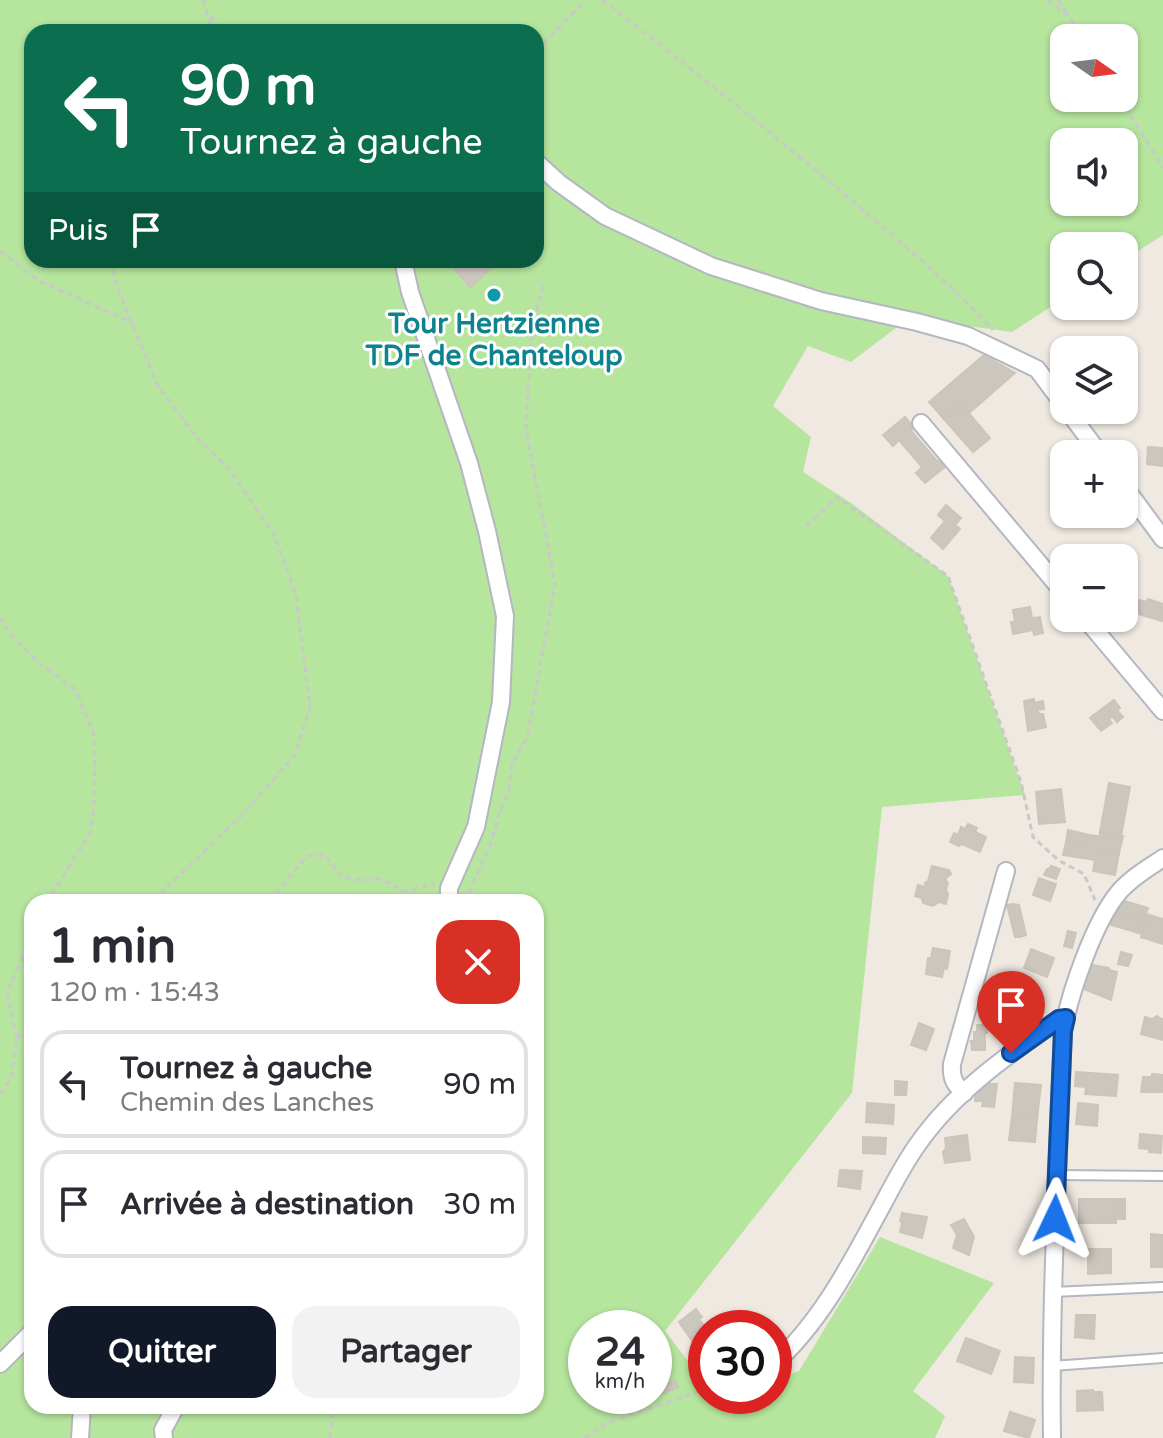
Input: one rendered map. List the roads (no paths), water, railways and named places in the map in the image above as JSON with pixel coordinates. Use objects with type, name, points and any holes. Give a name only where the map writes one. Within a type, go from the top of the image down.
[{"type":"street","points":[[544,169],[605,216],[711,266],[821,301],[968,336],[1037,369],[1050,386]]},
{"type":"street","points":[[405,268],[410,292],[469,463],[505,616],[501,702],[476,827],[449,894]]},
{"type":"street","points":[[921,423],[1050,576]]},
{"type":"street","points":[[1138,505],[1163,539]]},
{"type":"street","points":[[1097,632],[1163,711]]},
{"type":"street","points":[[1052,1438],[1053,1292],[1063,1031],[1082,964],[1103,918],[1118,893],[1163,858]]},
{"type":"street","points":[[964,1093],[954,1084],[952,1064],[1006,871]]},
{"type":"street","points":[[792,1347],[815,1319],[861,1245],[916,1146],[939,1117],[1011,1053],[1059,1019],[1066,1018]]},
{"type":"street","points":[[0,1364],[24,1340]]},
{"type":"street","points":[[80,1438],[82,1414]]},
{"type":"street","points":[[164,1438],[163,1430],[172,1414]]},
{"type":"lane","points":[[1057,1175],[1163,1176]]},
{"type":"lane","points":[[1053,1292],[1163,1287]]},
{"type":"lane","points":[[1051,1366],[1163,1358]]},
{"type":"place","name":"Tour Hertzienne TDF de Chanteloup","points":[[494,295]]}]
